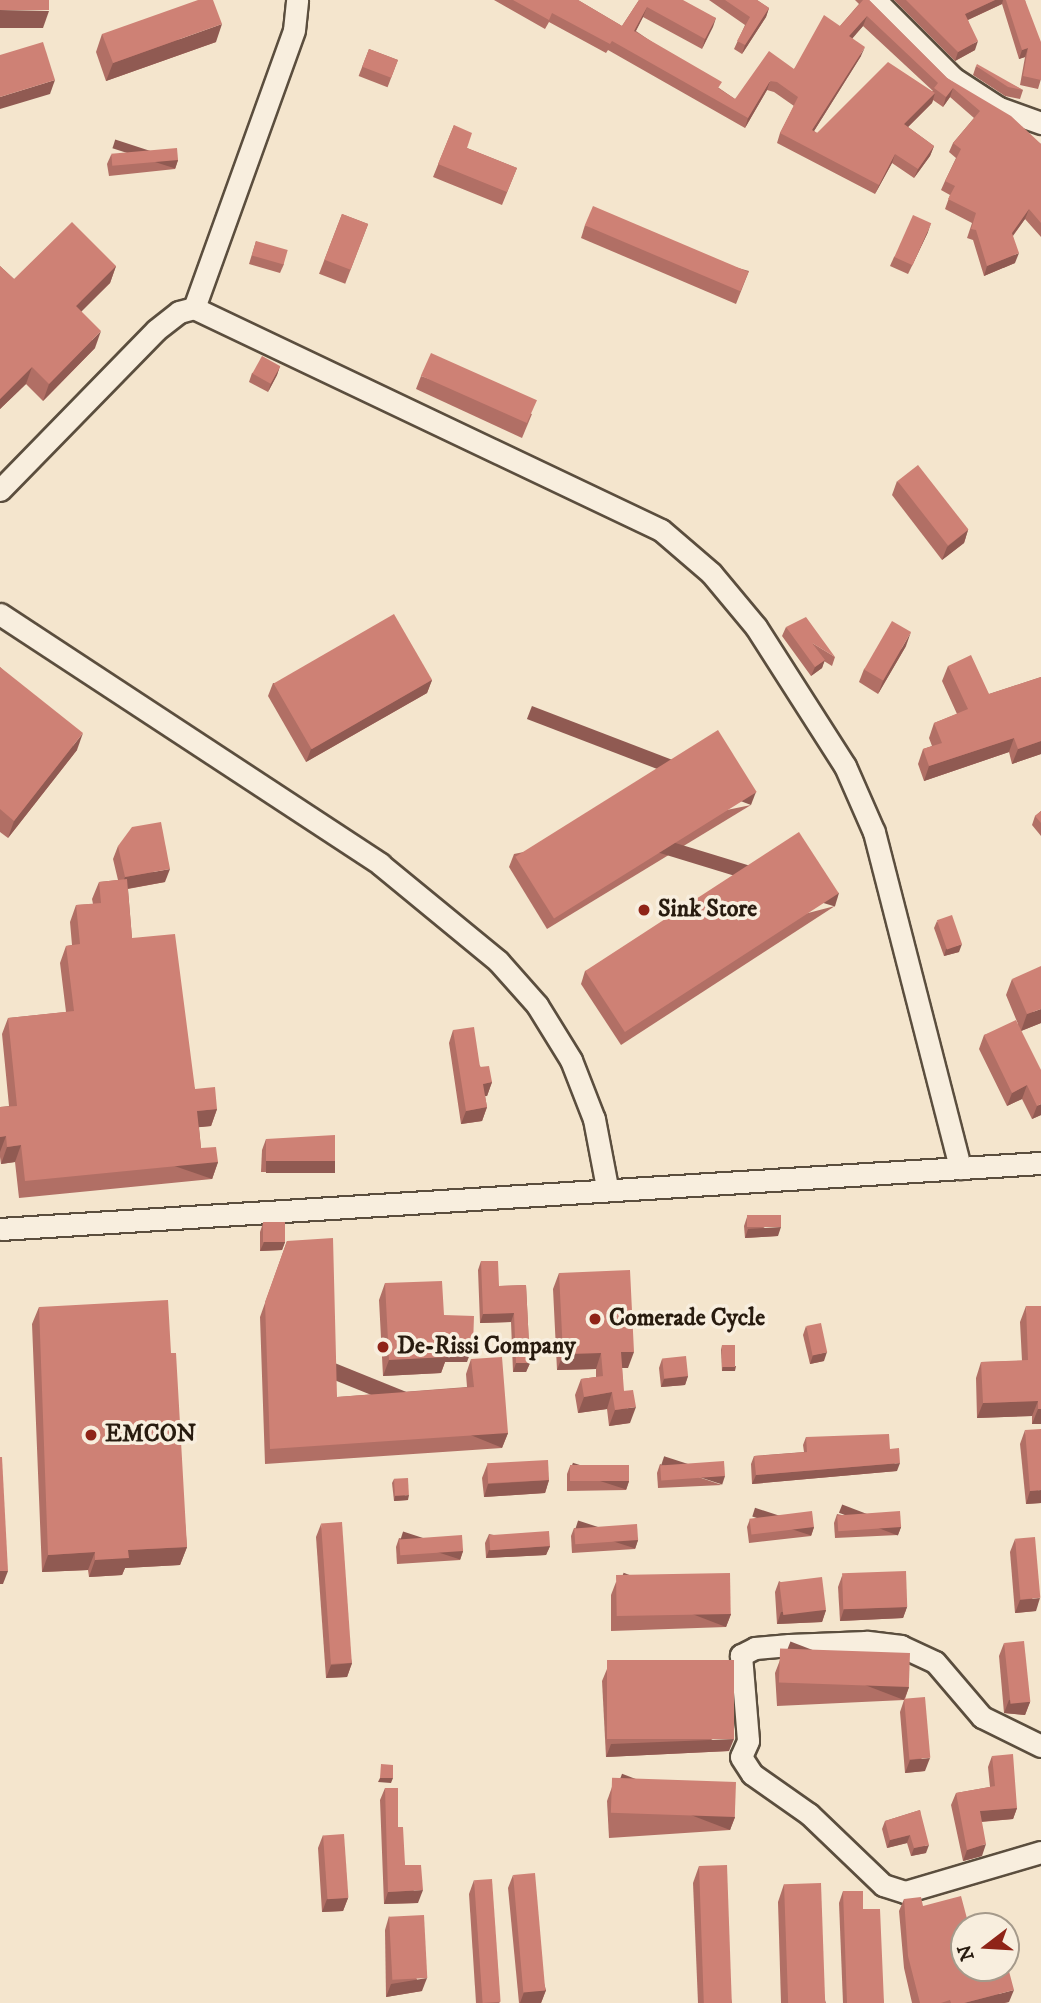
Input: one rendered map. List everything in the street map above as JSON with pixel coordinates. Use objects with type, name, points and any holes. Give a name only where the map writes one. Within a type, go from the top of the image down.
[{"type":"street","points":[[194,308],[294,30],[297,0]]},
{"type":"street","points":[[875,0],[953,78],[999,108],[1041,123]]},
{"type":"street","points":[[0,490],[156,330],[179,312],[194,308],[502,456],[597,496],[661,530],[711,573],[756,627],[845,765],[874,832],[960,1168]]},
{"type":"street","points":[[0,614],[380,864],[498,961],[537,1005],[570,1060],[594,1119],[607,1188]]},
{"type":"street","points":[[0,1228],[1041,1163]]},
{"type":"street","points":[[1041,1746],[982,1717],[935,1662],[901,1646],[866,1642],[789,1645],[755,1648],[741,1656],[748,1741],[741,1757],[752,1774],[809,1814],[883,1885],[905,1892],[1041,1852]]},
{"type":"building","points":[[0,0],[49,0],[49,10],[0,10]]},
{"type":"building","points":[[198,0],[213,0],[222,24],[113,63],[102,34]]},
{"type":"building","points":[[513,0],[578,0],[622,26],[639,0],[683,0],[716,18],[705,39],[647,7],[634,31],[722,82],[718,88],[735,99],[769,51],[794,69],[824,15],[840,26],[863,0],[869,0],[947,78],[1011,116],[1041,144],[1041,223],[1029,209],[1012,233],[1019,253],[987,266],[976,230],[971,229],[976,213],[948,199],[955,186],[945,181],[961,149],[953,143],[980,111],[953,88],[946,97],[934,88],[938,83],[867,16],[849,36],[865,47],[812,130],[817,133],[888,62],[935,93],[904,124],[934,146],[918,169],[895,154],[879,185],[780,133],[798,97],[777,82],[770,81],[748,118],[612,41],[610,44],[552,13],[549,20]]},
{"type":"building","points":[[725,0],[757,0],[769,8],[745,45],[737,41],[750,17]]},
{"type":"building","points":[[906,0],[995,0],[965,14],[978,41],[958,52]]},
{"type":"building","points":[[1006,0],[1025,0],[1041,42],[1041,80],[1023,76],[1028,48],[1022,50]]},
{"type":"building","points":[[43,42],[55,80],[0,97],[0,55]]},
{"type":"building","points":[[369,49],[398,60],[391,78],[362,67]]},
{"type":"building","points":[[977,64],[1023,90],[1008,87],[976,66]]},
{"type":"building","points":[[454,125],[472,133],[467,148],[517,168],[507,192],[438,164]]},
{"type":"building","points":[[177,148],[178,160],[112,166],[111,154]]},
{"type":"building","points":[[593,206],[749,272],[740,291],[585,225]]},
{"type":"building","points":[[342,214],[368,224],[351,270],[324,260]]},
{"type":"building","points":[[913,215],[931,223],[913,265],[894,257]]},
{"type":"building","points":[[72,222],[116,266],[76,306],[101,331],[49,384],[32,367],[0,399],[0,266],[14,279]]},
{"type":"building","points":[[256,241],[288,250],[284,265],[252,255]]},
{"type":"building","points":[[431,353],[537,400],[527,423],[421,376]]},
{"type":"building","points":[[262,356],[280,366],[271,384],[252,373]]},
{"type":"building","points":[[918,465],[968,530],[948,546],[898,481]]},
{"type":"building","points":[[394,614],[432,680],[312,749],[274,684]]},
{"type":"building","points":[[806,617],[835,657],[812,643],[825,660],[815,667],[786,627]]},
{"type":"building","points":[[892,621],[911,632],[883,680],[864,669]]},
{"type":"building","points":[[971,655],[989,694],[1041,677],[1041,741],[1018,749],[1014,738],[929,766],[923,749],[942,743],[934,723],[968,709],[948,666]]},
{"type":"building","points":[[0,667],[83,733],[14,821],[0,809]]},
{"type":"building","points":[[718,730],[757,792],[554,919],[515,857]]},
{"type":"building","points":[[1041,811],[1041,823],[1035,816]]},
{"type":"building","points":[[161,822],[170,869],[125,877],[118,846],[132,827]]},
{"type":"building","points":[[799,832],[839,893],[625,1032],[585,971]]},
{"type":"building","points":[[127,879],[132,938],[175,934],[195,1089],[215,1087],[217,1109],[197,1111],[201,1148],[216,1147],[218,1162],[25,1181],[21,1145],[7,1147],[6,1136],[0,1137],[0,1107],[17,1106],[8,1018],[74,1011],[66,946],[80,944],[76,905],[101,903],[99,882]]},
{"type":"building","points":[[952,915],[962,944],[947,950],[937,920]]},
{"type":"building","points":[[1041,966],[1041,1009],[1027,1014],[1012,979]]},
{"type":"building","points":[[1016,1020],[1041,1070],[1041,1104],[1037,1106],[1027,1085],[1012,1093],[984,1035]]},
{"type":"building","points":[[474,1027],[480,1067],[489,1066],[492,1082],[483,1084],[487,1107],[466,1111],[453,1030]]},
{"type":"building","points":[[335,1135],[335,1161],[266,1161],[266,1139]]},
{"type":"building","points":[[747,1215],[781,1215],[781,1227],[747,1227]]},
{"type":"building","points":[[263,1222],[285,1222],[285,1242],[263,1242]]},
{"type":"building","points":[[333,1238],[337,1397],[474,1387],[471,1359],[502,1357],[508,1433],[270,1449],[265,1302],[287,1241]]},
{"type":"building","points":[[481,1261],[498,1261],[499,1286],[526,1285],[530,1363],[516,1363],[514,1313],[483,1314]]},
{"type":"building","points":[[630,1270],[634,1352],[621,1352],[624,1391],[633,1390],[636,1407],[615,1410],[612,1392],[584,1397],[581,1379],[603,1376],[601,1353],[563,1354],[559,1273]]},
{"type":"building","points":[[442,1281],[444,1315],[474,1316],[473,1346],[446,1346],[447,1357],[389,1360],[385,1283]]},
{"type":"building","points":[[168,1300],[171,1353],[176,1353],[187,1547],[128,1550],[129,1558],[95,1560],[95,1552],[48,1555],[39,1307]]},
{"type":"building","points":[[1026,1306],[1041,1306],[1041,1409],[1038,1409],[1038,1401],[983,1403],[981,1362],[1028,1360]]},
{"type":"building","points":[[821,1323],[827,1352],[813,1355],[806,1326]]},
{"type":"building","points":[[722,1345],[735,1345],[735,1367],[722,1367]]},
{"type":"building","points":[[686,1356],[688,1376],[664,1378],[662,1359]]},
{"type":"building","points":[[1041,1429],[1041,1490],[1030,1491],[1025,1430]]},
{"type":"building","points":[[889,1434],[890,1449],[899,1448],[900,1463],[756,1475],[754,1456],[807,1452],[806,1437]]},
{"type":"building","points":[[2,1457],[8,1571],[0,1571]]},
{"type":"building","points":[[548,1460],[549,1480],[488,1483],[487,1463]]},
{"type":"building","points":[[724,1461],[725,1476],[661,1480],[660,1465]]},
{"type":"building","points":[[570,1465],[629,1465],[629,1481],[570,1481]]},
{"type":"building","points":[[408,1478],[409,1495],[395,1496],[394,1479]]},
{"type":"building","points":[[812,1511],[814,1527],[751,1535],[749,1519]]},
{"type":"building","points":[[900,1511],[901,1527],[838,1531],[837,1515]]},
{"type":"building","points":[[342,1522],[352,1663],[331,1664],[321,1523]]},
{"type":"building","points":[[637,1524],[638,1540],[575,1544],[574,1528]]},
{"type":"building","points":[[549,1531],[550,1546],[490,1550],[489,1535]]},
{"type":"building","points":[[462,1535],[463,1551],[400,1555],[399,1539]]},
{"type":"building","points":[[1035,1537],[1040,1598],[1020,1600],[1015,1539]]},
{"type":"building","points":[[906,1571],[907,1607],[843,1609],[842,1573]]},
{"type":"building","points":[[730,1573],[731,1614],[617,1616],[616,1575]]},
{"type":"building","points":[[822,1577],[826,1610],[783,1615],[779,1582]]},
{"type":"building","points":[[1024,1641],[1030,1702],[1010,1704],[1004,1643]]},
{"type":"building","points":[[780,1648],[910,1653],[909,1687],[779,1682]]},
{"type":"building","points":[[607,1660],[734,1660],[734,1739],[607,1739]]},
{"type":"building","points":[[925,1697],[930,1758],[909,1760],[904,1699]]},
{"type":"building","points":[[1013,1754],[1017,1808],[980,1811],[986,1844],[967,1850],[956,1793],[995,1786],[992,1756]]},
{"type":"building","points":[[381,1764],[393,1765],[393,1778],[380,1778]]},
{"type":"building","points":[[612,1778],[736,1782],[735,1817],[611,1813]]},
{"type":"building","points":[[385,1788],[398,1788],[398,1827],[403,1827],[405,1865],[421,1865],[423,1890],[388,1892]]},
{"type":"building","points":[[920,1810],[929,1845],[914,1848],[910,1835],[890,1840],[885,1821]]},
{"type":"building","points":[[344,1834],[348,1898],[328,1899],[323,1835]]},
{"type":"building","points":[[727,1865],[732,2003],[704,2003],[699,1866]]},
{"type":"building","points":[[535,1873],[545,1991],[523,1992],[513,1875]]},
{"type":"building","points":[[492,1879],[501,2002],[483,2003],[474,1880]]},
{"type":"building","points":[[821,1883],[825,2003],[788,2003],[784,1884]]},
{"type":"building","points":[[843,1891],[863,1891],[863,1909],[880,1909],[884,2003],[847,2003]]},
{"type":"building","points":[[961,1896],[965,1912],[950,1912],[950,1982],[1012,1982],[1014,1990],[964,2003],[951,2003],[950,2000],[920,2003],[908,1956],[904,1899],[921,1897],[923,1906]]},
{"type":"building","points":[[424,1915],[427,1978],[392,1980],[389,1917]]},
{"type":"place","name":"Sink Store","points":[[644,910]]},
{"type":"place","name":"Comerade Cycle","points":[[595,1319]]},
{"type":"place","name":"De-Rissi Company","points":[[383,1347]]},
{"type":"place","name":"EMCON","points":[[91,1435]]}]
